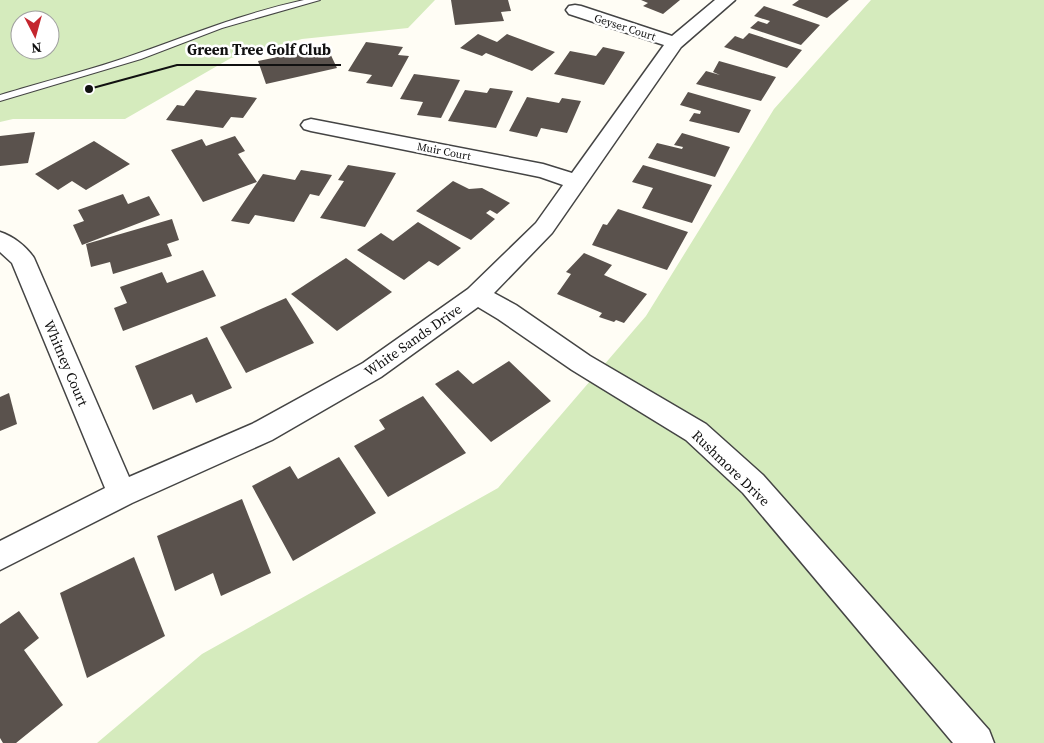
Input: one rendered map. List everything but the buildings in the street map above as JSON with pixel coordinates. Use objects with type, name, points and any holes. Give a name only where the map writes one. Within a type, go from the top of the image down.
[{"type":"street","name":"White Sands Drive","points":[[0,556],[122,494],[262,432],[372,370],[477,295],[544,228],[675,43],[695,24],[726,0]]},
{"type":"street","name":"Geyser Court","points":[[574,10],[675,43]]},
{"type":"street","name":"Muir Court","points":[[311,125],[543,171],[576,182]]},
{"type":"street","name":"Whitney Court","points":[[0,240],[22,258],[122,494]]},
{"type":"street","name":"Rushmore Drive","points":[[477,295],[507,312],[581,363],[657,406],[703,438],[753,484],[976,743]]},
{"type":"lane","points":[[0,98],[138,57],[219,26],[271,10],[316,0]]},
{"type":"green space","points":[[0,0],[435,0],[408,28],[302,39],[231,58],[125,119],[13,119],[0,122]]},
{"type":"green space","points":[[871,0],[1044,0],[1044,743],[97,743],[202,654],[498,488],[646,316],[774,109]]},
{"type":"place","name":"Green Tree Golf Club","points":[[89,89]]}]
